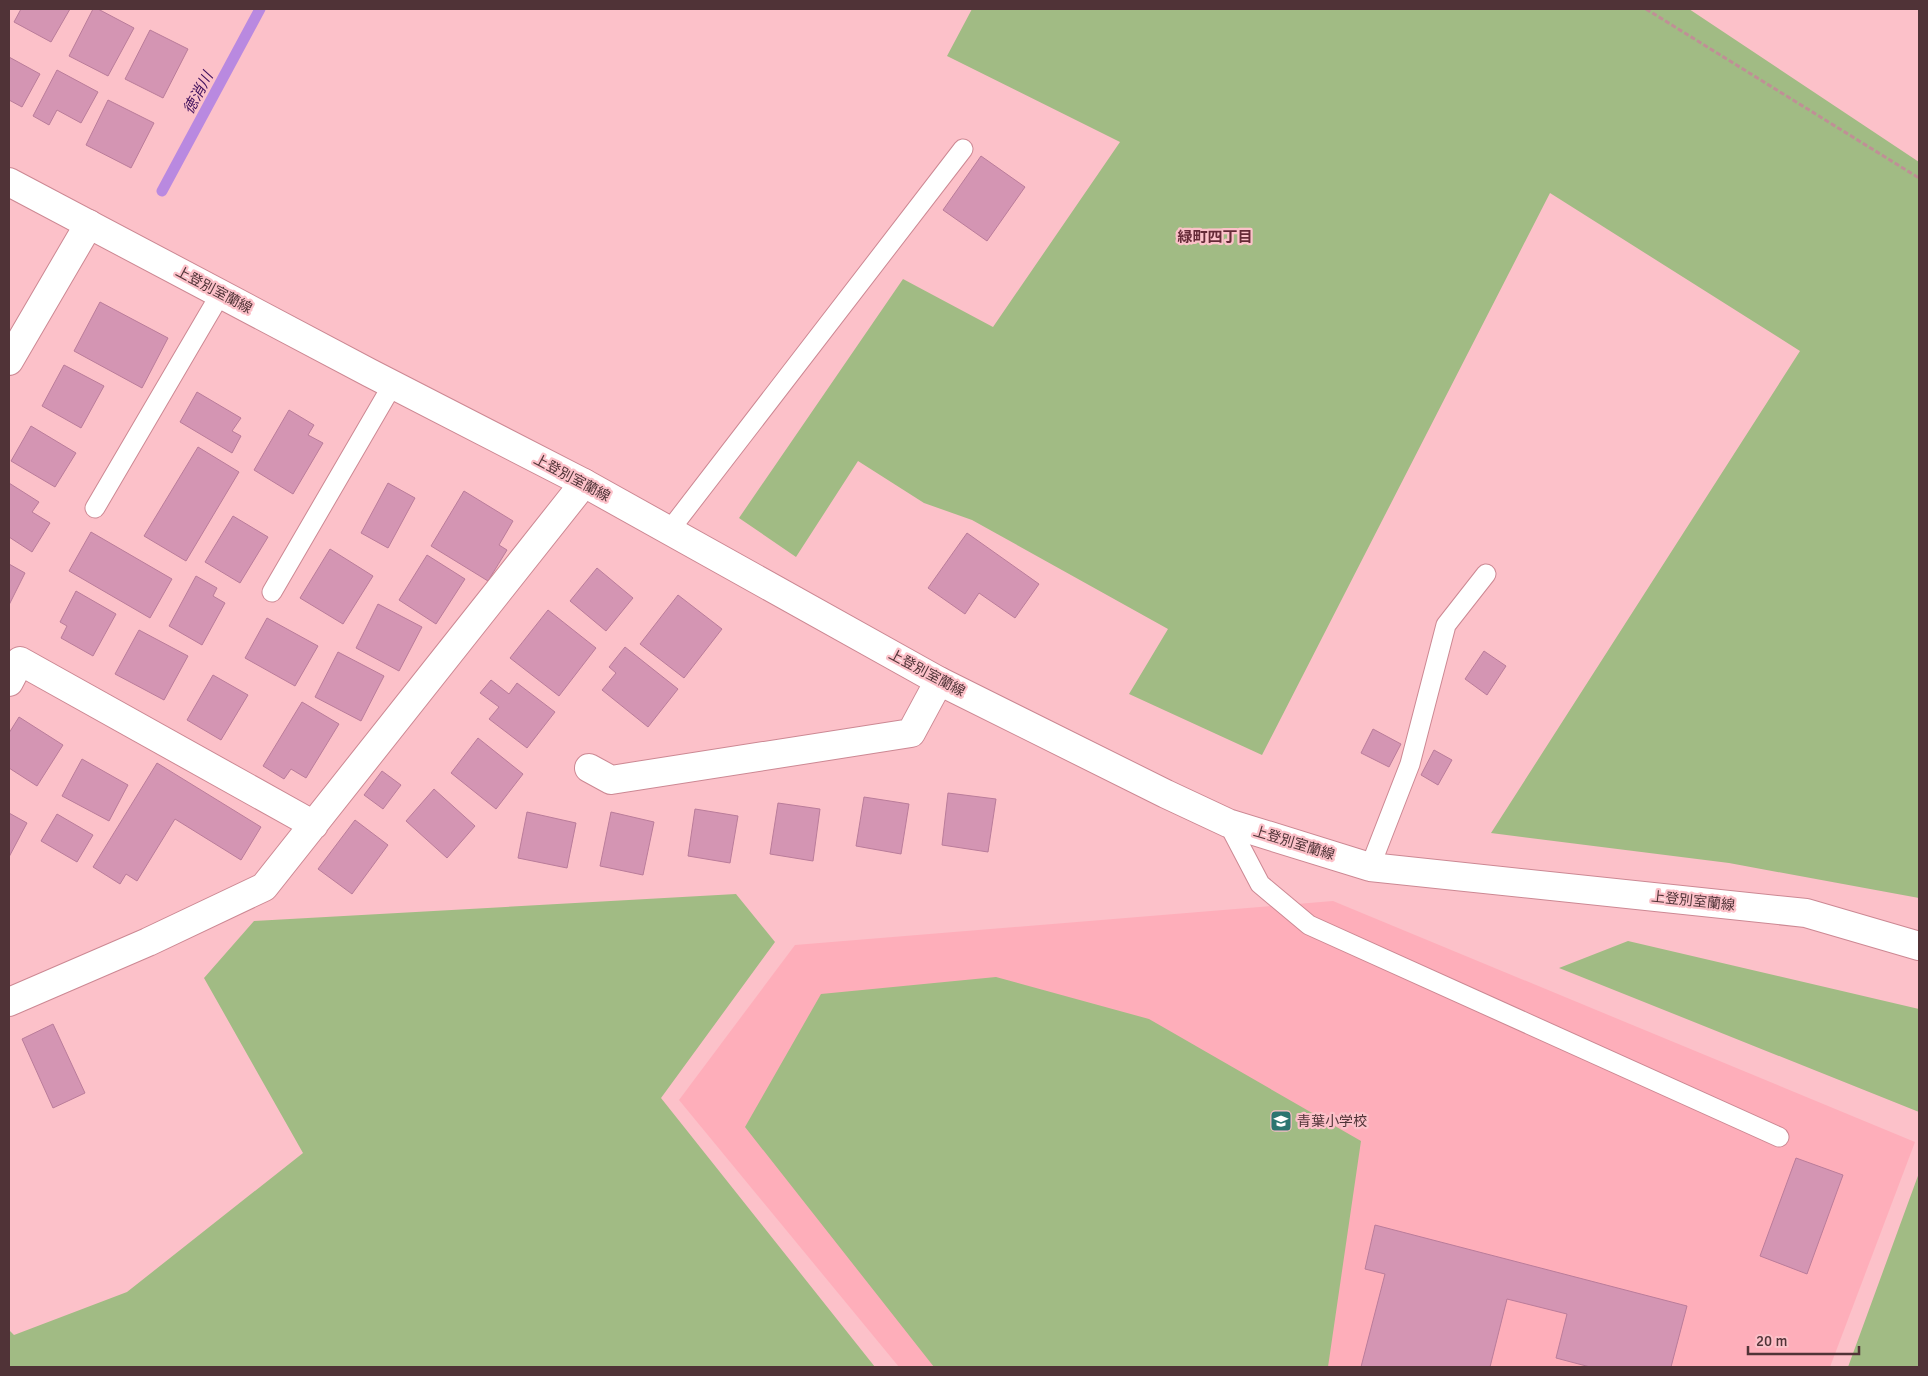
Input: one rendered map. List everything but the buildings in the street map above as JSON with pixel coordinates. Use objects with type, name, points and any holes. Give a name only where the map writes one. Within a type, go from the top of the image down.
[{"type":"main road","name":"上登別室蘭線","points":[[9,182],[584,483],[939,681],[1228,823],[1370,867],[1806,913],[1919,946]]},
{"type":"main road","points":[[9,361],[89,224]]},
{"type":"main road","points":[[9,1002],[148,942],[264,887],[584,483]]},
{"type":"main road","points":[[9,682],[20,661],[314,825]]},
{"type":"main road","points":[[589,768],[611,780],[911,733],[939,681]]},
{"type":"lane","points":[[669,531],[963,149]]},
{"type":"lane","points":[[95,508],[221,293]]},
{"type":"lane","points":[[272,592],[393,384]]},
{"type":"lane","points":[[1370,867],[1410,764],[1446,625],[1486,574]]},
{"type":"lane","points":[[1228,823],[1260,884],[1309,924],[1778,1137]]},
{"type":"path","points":[[1646,9],[1919,178]]},
{"type":"shaded area","name":"青葉小学校","points":[[1333,901],[1915,1142],[1830,1367],[899,1367],[679,1100],[795,945]]},
{"type":"green space","points":[[972,9],[1689,9],[1919,162],[1919,898],[1729,863],[1491,833],[1800,351],[1550,193],[1262,755],[1129,694],[1168,629],[972,520],[924,503],[858,461],[796,557],[739,518],[903,279],[993,327],[1120,142],[947,56]]},
{"type":"green space","points":[[736,894],[775,942],[661,1098],[875,1367],[9,1367],[9,1330],[14,1335],[127,1292],[303,1153],[204,978],[254,921]]},
{"type":"green space","points":[[1628,941],[1919,1009],[1919,1112],[1559,968]]},
{"type":"green space","points":[[996,977],[1149,1019],[1361,1141],[1328,1367],[934,1367],[745,1127],[821,994]]},
{"type":"green space","points":[[1919,1173],[1919,1367],[1848,1367]]},
{"type":"waterway","name":"徳消川","points":[[162,191],[260,9]]},
{"type":"place","name":"青葉小学校","points":[[1281,1121]]},
{"type":"district","name":"緑町四丁目","points":[[1215,237]]}]
